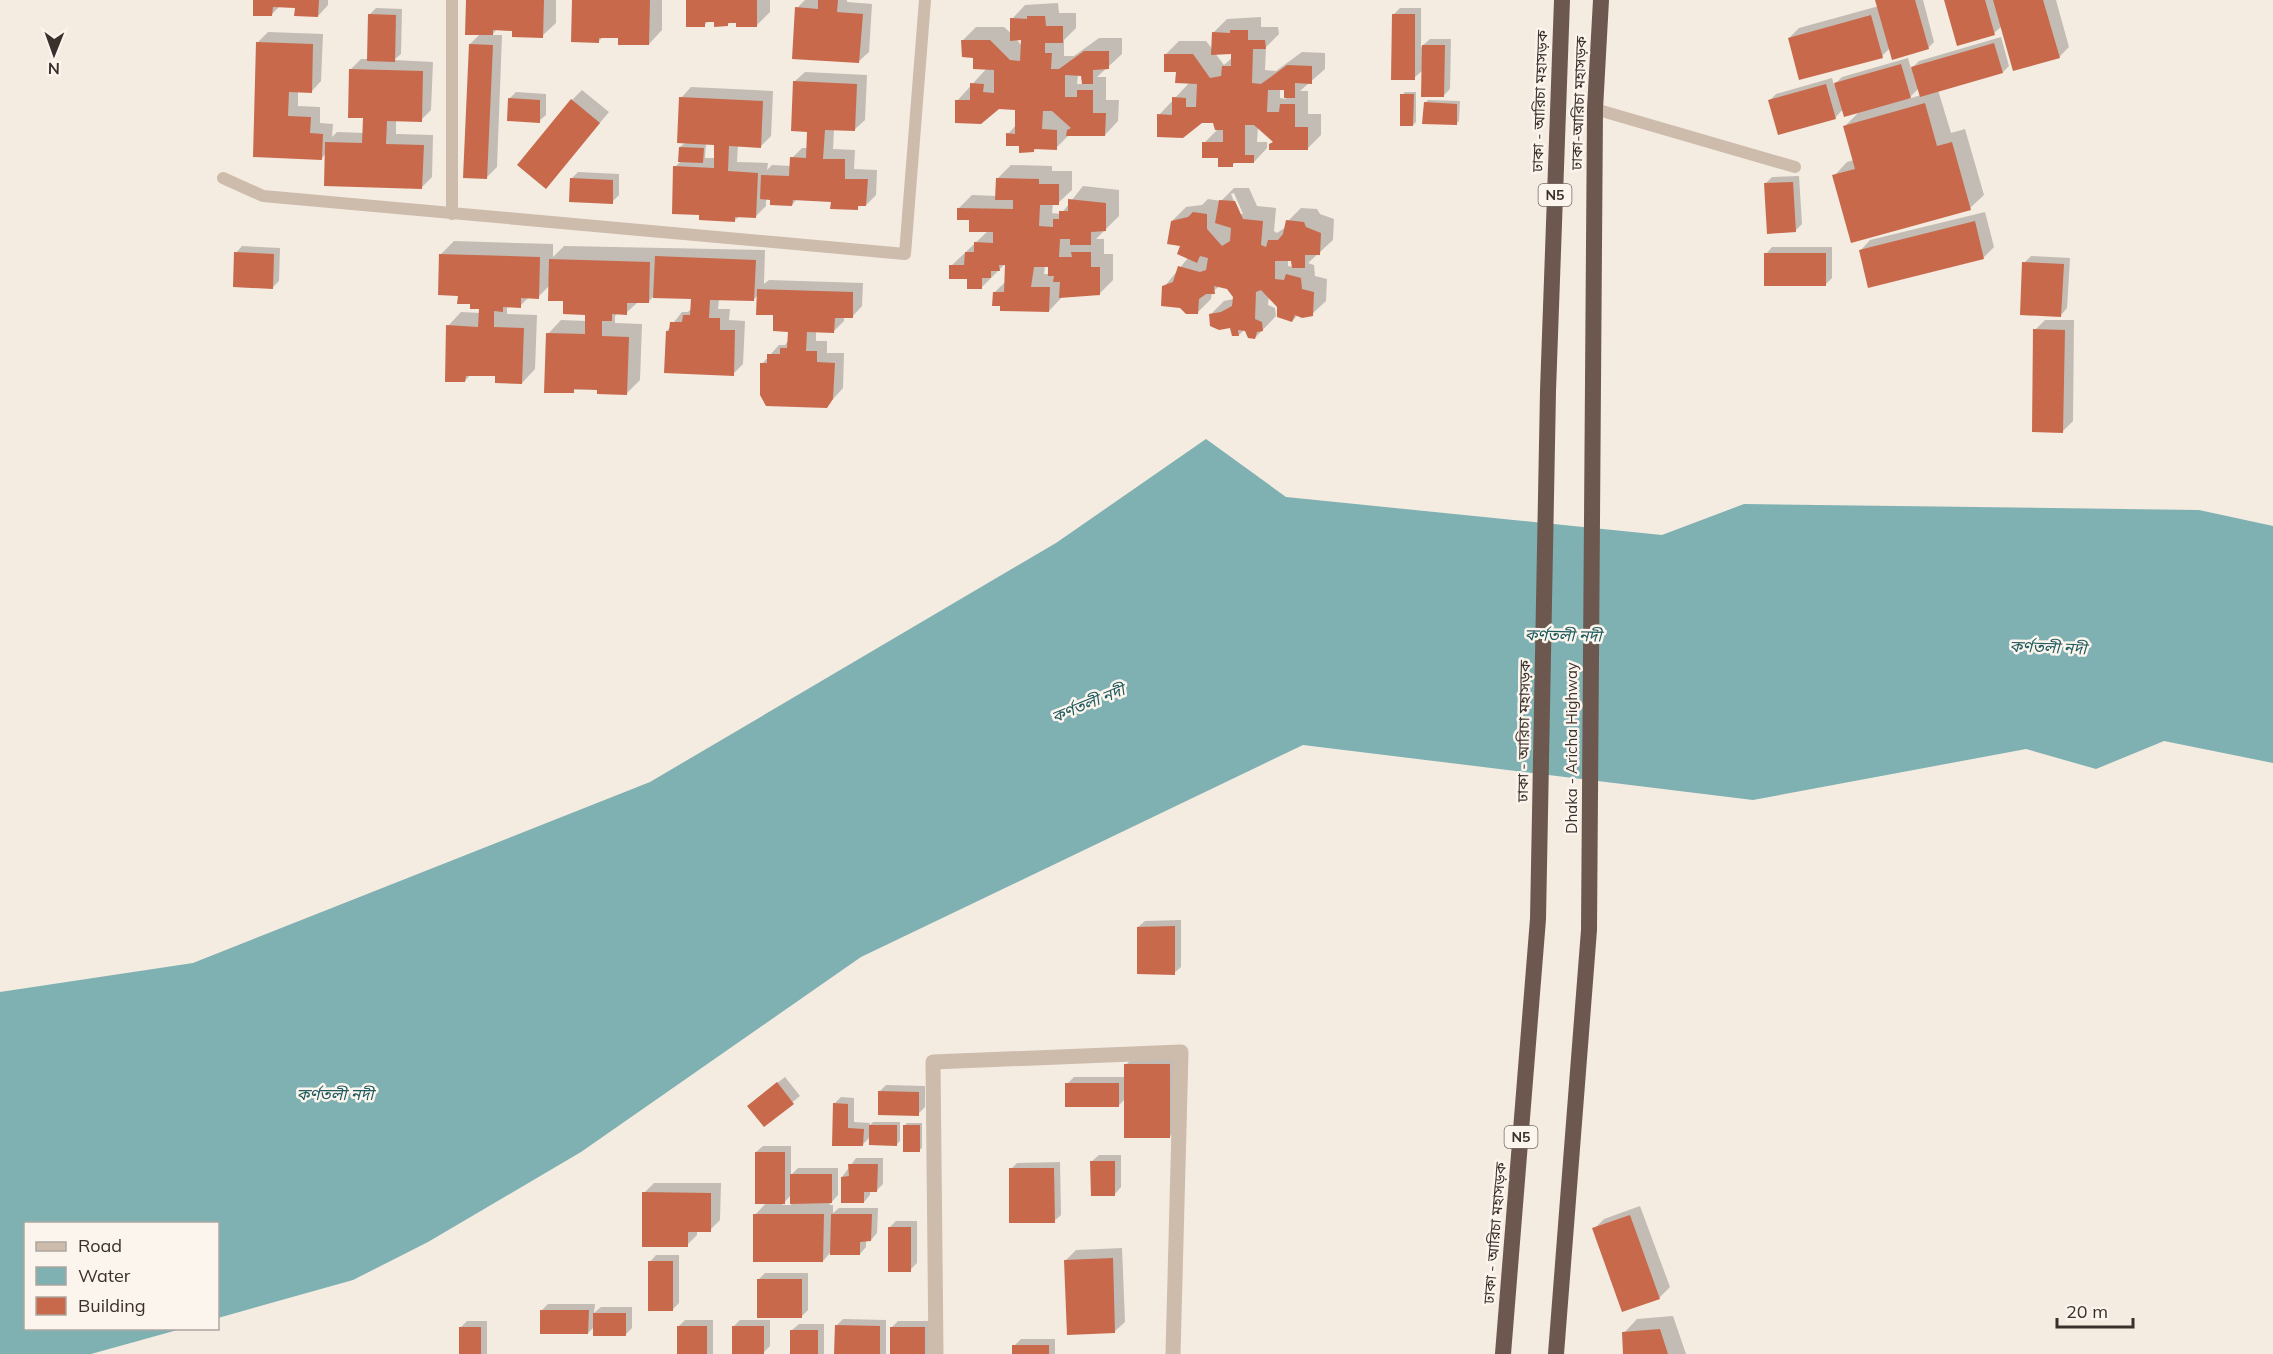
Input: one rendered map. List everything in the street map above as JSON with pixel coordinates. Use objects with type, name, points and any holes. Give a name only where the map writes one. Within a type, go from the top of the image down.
[{"type":"highway","name":"ঢাকা - আরিচা মহাসড়ক","points":[[1503,1354],[1538,919],[1548,391],[1562,0]]},
{"type":"highway","name":"ঢাকা-আরিচা মহাসড়ক","points":[[1592,387],[1595,109],[1600,0]]},
{"type":"highway","name":"Dhaka - Aricha Highway","points":[[1556,1354],[1589,930],[1592,387]]},
{"type":"street","points":[[936,1354],[933,1062],[1181,1052],[1173,1354]]},
{"type":"lane","points":[[452,0],[452,214]]},
{"type":"lane","points":[[224,178],[262,196],[905,254],[925,0]]},
{"type":"lane","points":[[1595,109],[1795,167]]},
{"type":"water","name":"কর্ণতলী নদী","points":[[1206,439],[1286,497],[1662,535],[1744,504],[2199,510],[2273,526],[2273,763],[2164,741],[2096,769],[2026,749],[1753,800],[1303,745],[861,957],[581,1152],[428,1242],[353,1280],[219,1318],[219,1222],[24,1222],[24,1330],[177,1330],[91,1354],[0,1354],[0,992],[193,963],[650,782],[1056,543]]},
{"type":"building","points":[[253,0],[319,0],[318,17],[294,16],[295,8],[273,7],[272,16],[253,16]]},
{"type":"building","points":[[466,0],[544,0],[543,38],[512,37],[512,31],[493,30],[493,35],[465,35]]},
{"type":"building","points":[[572,0],[650,0],[649,45],[618,45],[618,38],[599,38],[599,43],[571,42]]},
{"type":"building","points":[[686,0],[757,0],[757,27],[736,27],[736,23],[728,23],[728,26],[714,27],[714,22],[705,22],[705,27],[686,27]]},
{"type":"building","points":[[818,0],[838,0],[837,12],[863,14],[859,63],[792,59],[795,7],[818,9]]},
{"type":"building","points":[[1875,0],[1915,0],[1929,49],[1892,60]]},
{"type":"building","points":[[1944,0],[1985,0],[1995,35],[1957,46]]},
{"type":"building","points":[[1993,0],[2043,0],[2060,58],[2013,71]]},
{"type":"building","points":[[368,14],[396,15],[395,62],[367,61]]},
{"type":"building","points":[[1392,14],[1415,14],[1415,80],[1391,80]]},
{"type":"building","points":[[1871,15],[1883,58],[1799,80],[1788,38]]},
{"type":"building","points":[[1027,16],[1045,16],[1046,26],[1063,26],[1063,43],[1045,43],[1045,53],[1052,53],[1051,69],[1059,69],[1084,51],[1109,51],[1109,69],[1093,70],[1093,84],[1082,84],[1081,76],[1065,75],[1065,97],[1077,97],[1077,90],[1093,90],[1093,113],[1106,113],[1105,136],[1066,136],[1067,130],[1071,128],[1052,111],[1043,111],[1042,129],[1057,130],[1057,150],[1034,149],[1034,152],[1019,153],[1019,146],[1006,146],[1006,133],[1015,134],[1015,110],[999,109],[981,124],[955,123],[955,100],[970,100],[970,83],[984,84],[983,92],[994,93],[994,70],[973,69],[973,58],[962,57],[961,40],[990,40],[1010,60],[1020,61],[1021,40],[1010,41],[1010,18],[1027,19]]},
{"type":"building","points":[[1230,30],[1248,30],[1248,40],[1265,40],[1266,49],[1253,49],[1252,83],[1261,84],[1287,65],[1312,66],[1312,84],[1295,83],[1295,98],[1284,98],[1284,90],[1268,90],[1267,112],[1279,112],[1280,104],[1295,104],[1295,127],[1308,127],[1308,150],[1269,150],[1269,144],[1273,142],[1254,125],[1245,125],[1245,155],[1254,155],[1254,163],[1233,163],[1233,167],[1218,167],[1218,158],[1202,158],[1202,142],[1223,142],[1223,130],[1215,130],[1213,123],[1202,123],[1183,138],[1157,137],[1157,114],[1172,115],[1172,97],[1186,98],[1186,107],[1196,107],[1197,84],[1175,83],[1176,72],[1164,72],[1164,54],[1193,54],[1210,78],[1221,76],[1222,66],[1231,66],[1231,54],[1211,55],[1212,32],[1230,33]]},
{"type":"building","points":[[256,42],[313,44],[312,93],[289,92],[288,116],[311,117],[310,133],[323,134],[322,160],[253,157]]},
{"type":"building","points":[[1994,43],[2003,73],[1920,97],[1911,67]]},
{"type":"building","points":[[469,44],[493,45],[487,179],[463,178]]},
{"type":"building","points":[[1422,45],[1445,45],[1444,97],[1421,97]]},
{"type":"building","points":[[1901,64],[1911,98],[1844,117],[1834,83]]},
{"type":"building","points":[[349,69],[423,71],[422,122],[387,121],[386,144],[424,145],[422,189],[324,186],[325,142],[362,143],[363,118],[348,118]]},
{"type":"building","points":[[793,81],[857,84],[855,131],[825,130],[823,159],[845,159],[845,179],[868,179],[866,206],[858,206],[858,210],[830,209],[831,202],[793,200],[792,206],[770,205],[770,200],[760,199],[761,175],[789,176],[790,157],[806,158],[807,132],[791,131]]},
{"type":"building","points":[[1826,84],[1836,119],[1778,135],[1768,100]]},
{"type":"building","points":[[1400,94],[1414,94],[1413,126],[1400,126]]},
{"type":"building","points":[[679,97],[763,101],[761,148],[729,146],[728,171],[758,173],[756,218],[735,217],[735,222],[699,220],[699,215],[672,214],[673,166],[714,168],[714,145],[677,143]]},
{"type":"building","points":[[508,98],[540,100],[540,123],[507,121]]},
{"type":"building","points":[[571,99],[600,123],[546,189],[517,165]]},
{"type":"building","points":[[1424,102],[1457,104],[1457,125],[1422,124]]},
{"type":"building","points":[[1925,103],[1937,146],[1952,142],[1971,210],[1851,243],[1832,175],[1855,169],[1843,126]]},
{"type":"building","points":[[679,147],[704,148],[703,163],[678,162]]},
{"type":"building","points":[[570,178],[613,180],[613,204],[569,202]]},
{"type":"building","points":[[996,178],[1039,179],[1039,184],[1059,184],[1059,205],[1040,205],[1039,226],[1053,227],[1053,219],[1059,219],[1059,211],[1068,211],[1068,199],[1106,203],[1106,231],[1091,232],[1091,245],[1070,245],[1070,239],[1060,239],[1059,257],[1072,257],[1071,252],[1091,252],[1091,267],[1100,267],[1100,295],[1059,298],[1060,282],[1053,282],[1054,276],[1048,276],[1048,267],[1034,267],[1031,287],[1050,287],[1049,312],[1000,311],[1000,306],[992,306],[993,292],[1004,292],[1005,265],[999,265],[1000,271],[991,271],[991,278],[982,278],[982,289],[967,289],[967,279],[949,279],[949,265],[964,265],[965,252],[974,252],[974,242],[993,243],[993,232],[969,232],[969,220],[957,220],[957,208],[1013,209],[1013,200],[995,200]]},
{"type":"building","points":[[1793,182],[1796,232],[1767,234],[1764,183]]},
{"type":"building","points":[[1219,200],[1235,201],[1243,219],[1263,221],[1261,245],[1266,247],[1268,240],[1278,240],[1283,234],[1286,220],[1304,222],[1306,227],[1321,233],[1320,255],[1305,255],[1305,268],[1292,268],[1291,261],[1275,261],[1275,279],[1284,280],[1286,274],[1301,278],[1302,289],[1314,292],[1313,316],[1302,318],[1295,315],[1292,322],[1277,317],[1277,307],[1261,290],[1256,292],[1255,319],[1262,322],[1263,331],[1257,332],[1255,339],[1248,338],[1245,331],[1238,330],[1239,336],[1232,336],[1230,328],[1219,330],[1210,326],[1209,314],[1221,312],[1232,306],[1233,297],[1227,289],[1214,286],[1215,294],[1206,294],[1199,299],[1198,314],[1186,314],[1180,308],[1161,306],[1162,286],[1173,282],[1178,266],[1200,272],[1206,270],[1208,258],[1200,256],[1197,263],[1177,254],[1180,246],[1167,244],[1171,221],[1188,217],[1193,212],[1207,214],[1207,229],[1222,246],[1230,241],[1231,228],[1215,223]]},
{"type":"building","points":[[1975,221],[1984,259],[1868,288],[1859,250]]},
{"type":"building","points":[[234,252],[274,254],[273,289],[233,287]]},
{"type":"building","points":[[1764,253],[1826,253],[1826,286],[1764,286]]},
{"type":"building","points":[[439,254],[540,257],[539,299],[521,298],[521,308],[503,307],[503,312],[494,311],[494,327],[524,328],[522,384],[495,383],[495,376],[466,376],[465,382],[445,382],[446,325],[478,327],[479,309],[470,309],[470,304],[457,304],[458,296],[438,295]]},
{"type":"building","points":[[655,256],[756,260],[754,301],[710,300],[709,318],[720,318],[720,330],[735,330],[734,376],[664,373],[666,331],[669,331],[670,322],[682,322],[683,315],[690,315],[691,299],[653,298]]},
{"type":"building","points":[[549,259],[650,262],[649,303],[627,303],[627,315],[612,314],[612,321],[602,321],[602,336],[629,337],[627,395],[597,394],[597,390],[574,389],[574,393],[544,393],[546,333],[585,334],[585,315],[563,314],[563,301],[548,301]]},
{"type":"building","points":[[2022,262],[2064,264],[2061,317],[2020,315]]},
{"type":"building","points":[[757,289],[853,292],[853,318],[835,318],[834,333],[807,332],[806,351],[817,351],[817,362],[835,363],[833,399],[827,408],[766,406],[760,395],[760,363],[767,363],[767,354],[780,354],[780,348],[787,348],[788,332],[773,331],[773,315],[756,315]]},
{"type":"building","points":[[2033,329],[2065,330],[2063,433],[2032,432]]},
{"type":"building","points":[[1175,926],[1175,975],[1137,974],[1137,927]]},
{"type":"building","points":[[1124,1064],[1170,1064],[1170,1138],[1124,1138]]},
{"type":"building","points":[[777,1082],[794,1104],[764,1127],[747,1106]]},
{"type":"building","points":[[1065,1083],[1119,1083],[1119,1107],[1065,1107]]},
{"type":"building","points":[[878,1091],[919,1092],[919,1116],[878,1115]]},
{"type":"building","points":[[833,1103],[848,1104],[848,1128],[864,1129],[863,1146],[832,1146]]},
{"type":"building","points":[[869,1125],[897,1125],[897,1146],[869,1145]]},
{"type":"building","points":[[903,1125],[920,1125],[920,1152],[903,1152]]},
{"type":"building","points":[[755,1152],[785,1152],[785,1204],[755,1204]]},
{"type":"building","points":[[1090,1161],[1115,1161],[1115,1196],[1091,1196]]},
{"type":"building","points":[[848,1164],[878,1164],[877,1192],[864,1192],[864,1203],[841,1203],[841,1177],[849,1176]]},
{"type":"building","points":[[1009,1168],[1054,1168],[1055,1223],[1009,1223]]},
{"type":"building","points":[[790,1174],[832,1174],[832,1203],[790,1204]]},
{"type":"building","points":[[642,1192],[711,1193],[711,1232],[688,1232],[688,1247],[642,1247]]},
{"type":"building","points":[[753,1214],[824,1214],[823,1262],[753,1262]]},
{"type":"building","points":[[831,1214],[872,1214],[871,1241],[860,1242],[860,1255],[830,1255]]},
{"type":"building","points":[[1630,1215],[1660,1299],[1622,1312],[1592,1228]]},
{"type":"building","points":[[888,1227],[911,1227],[911,1272],[888,1272]]},
{"type":"building","points":[[1113,1258],[1115,1333],[1067,1335],[1064,1260]]},
{"type":"building","points":[[648,1261],[673,1261],[673,1311],[648,1311]]},
{"type":"building","points":[[757,1279],[802,1279],[802,1318],[757,1318]]},
{"type":"building","points":[[540,1310],[589,1310],[588,1334],[540,1334]]},
{"type":"building","points":[[593,1313],[626,1313],[626,1336],[593,1336]]},
{"type":"building","points":[[835,1325],[880,1326],[880,1354],[834,1354]]},
{"type":"building","points":[[677,1326],[707,1326],[707,1354],[677,1354]]},
{"type":"building","points":[[732,1326],[764,1326],[764,1354],[732,1354]]},
{"type":"building","points":[[459,1327],[481,1327],[481,1354],[459,1354]]},
{"type":"building","points":[[890,1327],[925,1327],[925,1354],[890,1354]]},
{"type":"building","points":[[1660,1329],[1668,1354],[1623,1354],[1622,1332]]},
{"type":"building","points":[[790,1330],[818,1330],[818,1354],[790,1354]]},
{"type":"building","points":[[1012,1345],[1049,1345],[1049,1354],[1012,1354]]}]
